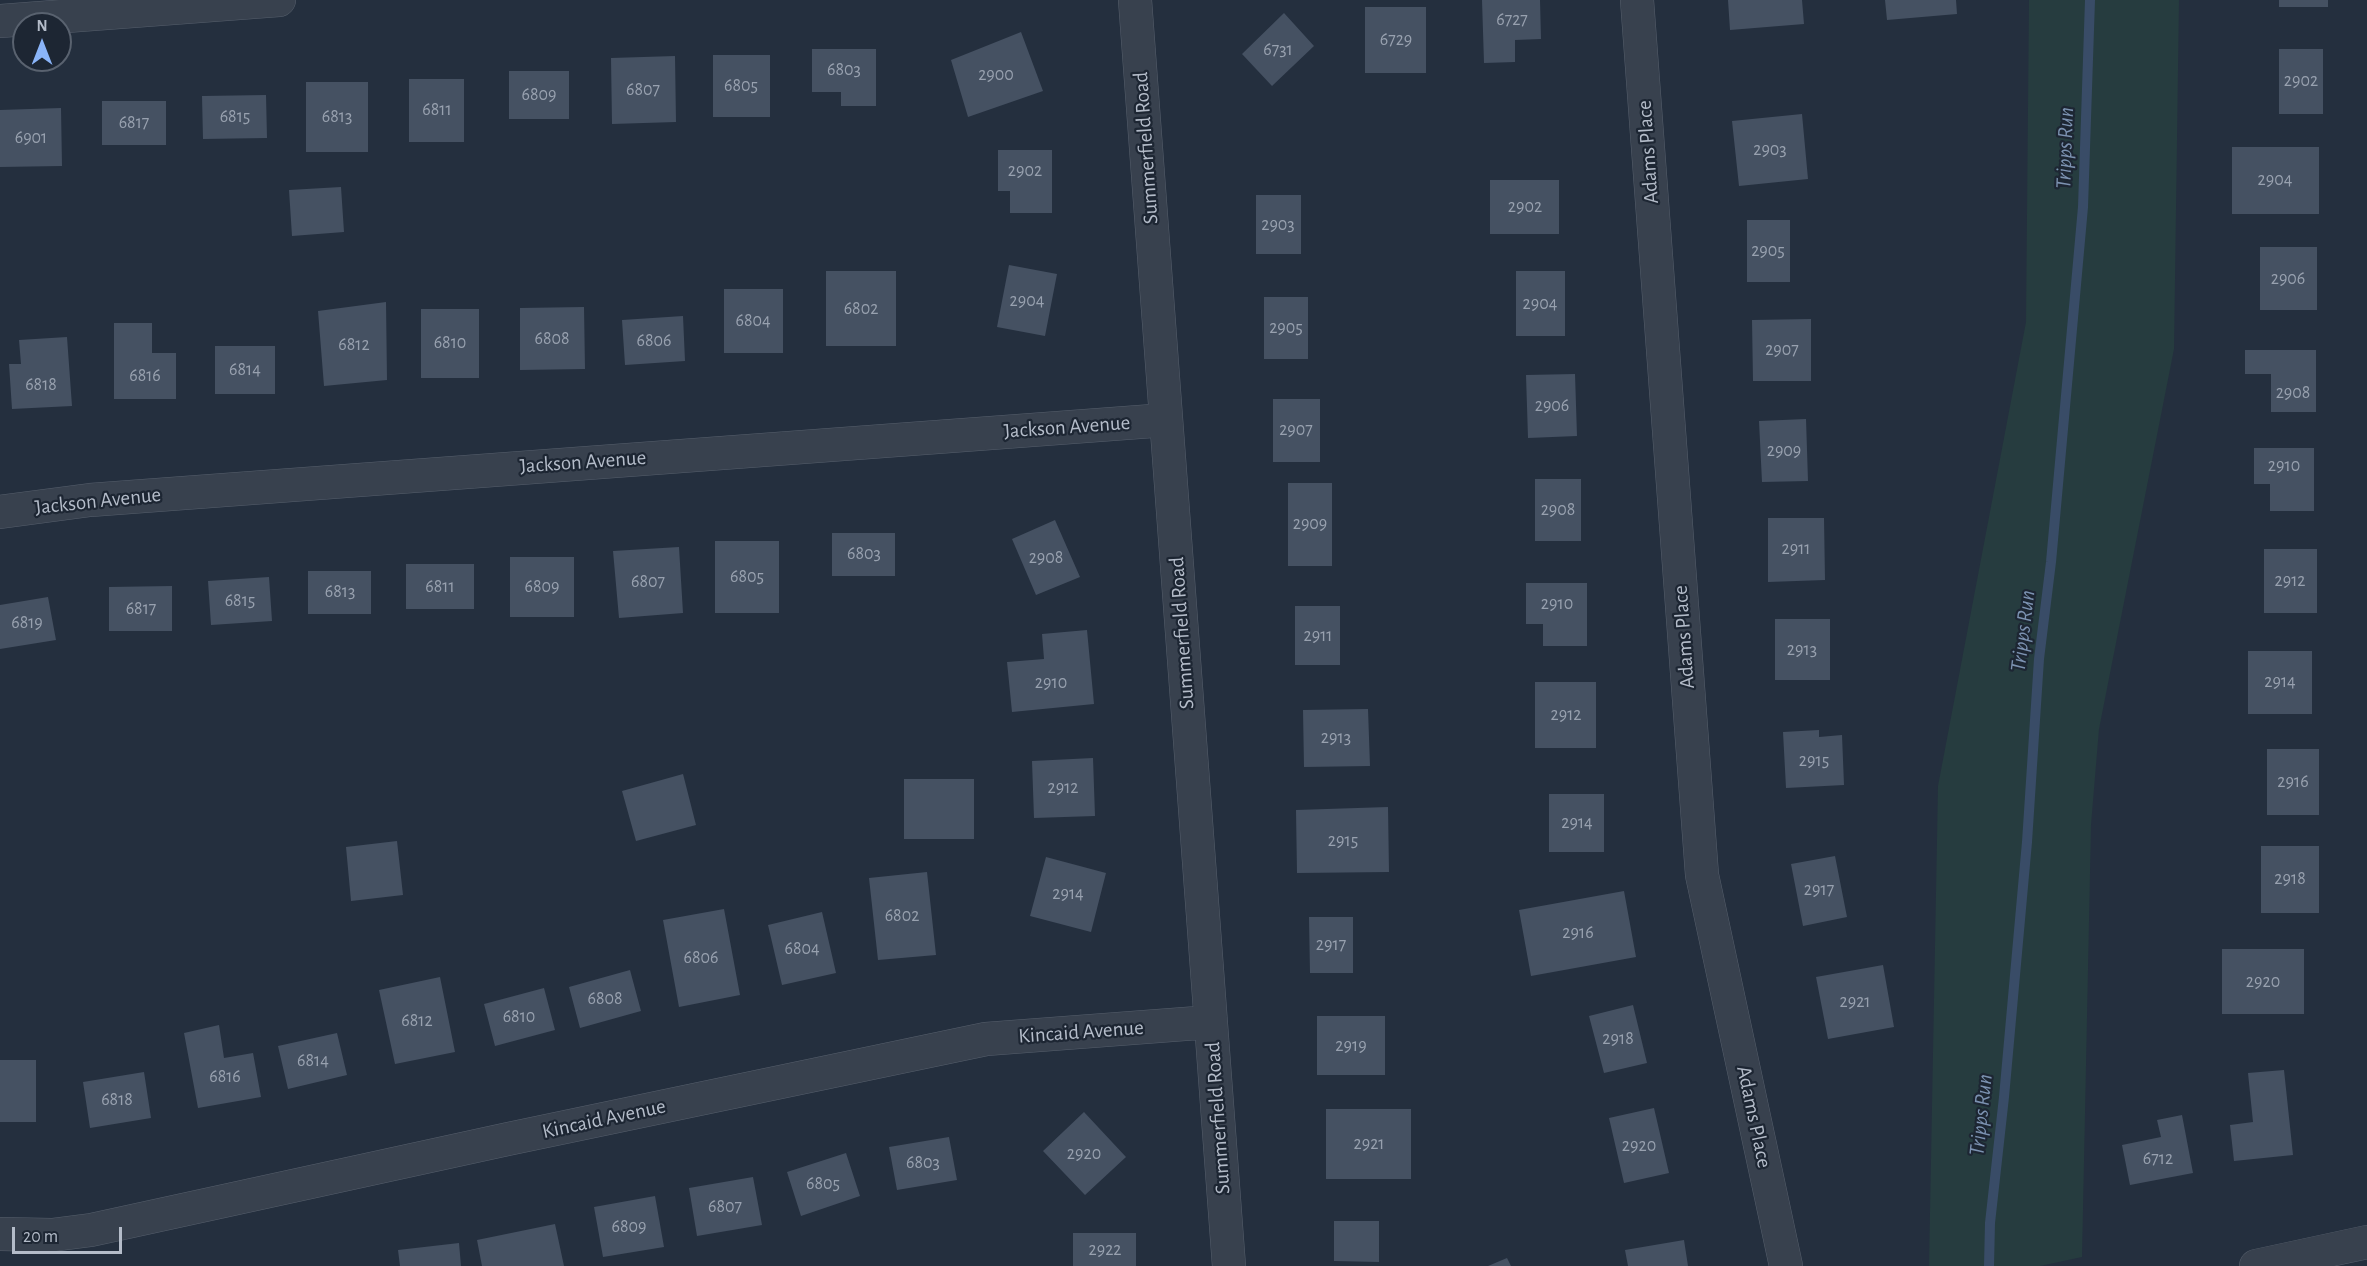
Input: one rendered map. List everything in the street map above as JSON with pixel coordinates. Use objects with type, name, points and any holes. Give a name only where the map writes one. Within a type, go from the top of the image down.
[{"type":"street","points":[[0,21],[98,7],[279,0]]},
{"type":"street","name":"Summerfield Road","points":[[1135,0],[1230,1266]]},
{"type":"street","name":"Adams Place","points":[[1637,0],[1702,875],[1786,1266]]},
{"type":"street","name":"Jackson Avenue","points":[[0,512],[138,496],[1166,420]]},
{"type":"street","name":"Kincaid Avenue","points":[[0,1234],[52,1235],[91,1230],[508,1139],[986,1040],[1211,1022]]},
{"type":"street","points":[[2256,1266],[2367,1242]]},
{"type":"green space","points":[[2029,0],[2179,0],[2174,349],[2099,729],[2091,825],[2082,1257],[2040,1266],[1929,1266],[1938,786],[2026,322]]},
{"type":"building","points":[[1482,0],[1540,0],[1541,39],[1515,40],[1515,62],[1484,63]]},
{"type":"building","points":[[1728,0],[1802,0],[1804,24],[1730,30]]},
{"type":"building","points":[[1885,0],[1956,0],[1957,14],[1887,20]]},
{"type":"building","points":[[2279,0],[2328,0],[2328,7],[2279,7]]},
{"type":"building","points":[[1365,7],[1426,7],[1426,73],[1365,73]]},
{"type":"building","points":[[1284,13],[1314,46],[1272,86],[1242,54]]},
{"type":"building","points":[[1021,32],[1043,91],[968,117],[951,60]]},
{"type":"building","points":[[812,49],[876,49],[876,106],[841,106],[841,92],[812,92]]},
{"type":"building","points":[[2279,49],[2323,49],[2323,114],[2279,114]]},
{"type":"building","points":[[713,55],[770,55],[770,117],[713,117]]},
{"type":"building","points":[[675,56],[676,122],[612,124],[611,58]]},
{"type":"building","points":[[509,71],[569,71],[569,119],[509,119]]},
{"type":"building","points":[[409,79],[464,79],[464,142],[409,142]]},
{"type":"building","points":[[306,82],[368,82],[368,152],[306,152]]},
{"type":"building","points":[[266,95],[267,138],[203,139],[202,96]]},
{"type":"building","points":[[102,101],[166,101],[166,145],[102,145]]},
{"type":"building","points":[[61,108],[62,166],[0,167],[0,110]]},
{"type":"building","points":[[1802,114],[1808,179],[1739,186],[1732,121]]},
{"type":"building","points":[[2232,147],[2319,147],[2319,214],[2232,214]]},
{"type":"building","points":[[998,150],[1052,150],[1052,213],[1010,213],[1010,191],[998,191]]},
{"type":"building","points":[[1490,180],[1559,180],[1559,234],[1490,234]]},
{"type":"building","points":[[341,187],[344,232],[292,236],[289,190]]},
{"type":"building","points":[[1256,195],[1301,195],[1301,254],[1256,254]]},
{"type":"building","points":[[1747,220],[1790,220],[1790,282],[1747,282]]},
{"type":"building","points":[[2260,247],[2317,247],[2317,310],[2260,310]]},
{"type":"building","points":[[1009,265],[1057,274],[1045,336],[997,327]]},
{"type":"building","points":[[826,271],[896,271],[896,346],[826,346]]},
{"type":"building","points":[[1516,271],[1565,271],[1565,336],[1516,336]]},
{"type":"building","points":[[724,289],[783,289],[783,353],[724,353]]},
{"type":"building","points":[[1264,297],[1308,297],[1308,359],[1264,359]]},
{"type":"building","points":[[386,302],[387,380],[324,386],[318,311]]},
{"type":"building","points":[[584,307],[585,369],[520,370],[520,308]]},
{"type":"building","points":[[421,309],[479,309],[479,378],[421,378]]},
{"type":"building","points":[[683,316],[685,361],[625,365],[622,320]]},
{"type":"building","points":[[1811,319],[1811,381],[1753,381],[1752,320]]},
{"type":"building","points":[[114,323],[152,323],[152,353],[176,353],[176,399],[114,399]]},
{"type":"building","points":[[67,337],[72,406],[12,409],[9,364],[21,364],[19,340]]},
{"type":"building","points":[[215,346],[275,346],[275,394],[215,394]]},
{"type":"building","points":[[2245,350],[2316,350],[2316,412],[2271,412],[2271,374],[2245,374]]},
{"type":"building","points":[[1575,374],[1577,436],[1528,438],[1526,375]]},
{"type":"building","points":[[1273,399],[1320,399],[1320,462],[1273,462]]},
{"type":"building","points":[[1806,419],[1808,481],[1762,482],[1759,421]]},
{"type":"building","points":[[2254,448],[2314,448],[2314,511],[2270,511],[2270,484],[2254,484]]},
{"type":"building","points":[[1535,479],[1581,479],[1581,541],[1535,541]]},
{"type":"building","points":[[1288,483],[1332,483],[1332,566],[1288,566]]},
{"type":"building","points":[[1768,518],[1824,518],[1825,580],[1768,582]]},
{"type":"building","points":[[1055,520],[1080,577],[1036,595],[1012,539]]},
{"type":"building","points":[[832,533],[895,533],[895,576],[832,576]]},
{"type":"building","points":[[715,541],[779,541],[779,613],[715,613]]},
{"type":"building","points":[[679,547],[683,613],[619,618],[613,551]]},
{"type":"building","points":[[2264,549],[2317,549],[2317,613],[2264,613]]},
{"type":"building","points":[[510,557],[574,557],[574,617],[510,617]]},
{"type":"building","points":[[406,564],[474,564],[474,609],[406,609]]},
{"type":"building","points":[[308,571],[371,571],[371,614],[308,614]]},
{"type":"building","points":[[269,577],[272,621],[211,625],[208,581]]},
{"type":"building","points":[[1526,583],[1587,583],[1587,646],[1543,646],[1543,624],[1526,624]]},
{"type":"building","points":[[172,586],[172,631],[109,631],[109,587]]},
{"type":"building","points":[[48,597],[56,640],[0,649],[0,605]]},
{"type":"building","points":[[1295,606],[1340,606],[1340,665],[1295,665]]},
{"type":"building","points":[[1775,619],[1830,619],[1830,680],[1775,680]]},
{"type":"building","points":[[1087,630],[1094,704],[1012,712],[1007,662],[1044,659],[1042,634]]},
{"type":"building","points":[[2248,651],[2312,651],[2312,714],[2248,714]]},
{"type":"building","points":[[1535,682],[1596,682],[1596,748],[1535,748]]},
{"type":"building","points":[[1368,709],[1370,766],[1304,767],[1303,710]]},
{"type":"building","points":[[1819,730],[1819,737],[1842,735],[1844,785],[1786,788],[1783,732]]},
{"type":"building","points":[[2267,749],[2319,749],[2319,815],[2267,815]]},
{"type":"building","points":[[1093,758],[1095,816],[1034,818],[1032,761]]},
{"type":"building","points":[[683,774],[696,825],[636,841],[622,791]]},
{"type":"building","points":[[904,779],[974,779],[974,839],[904,839]]},
{"type":"building","points":[[1549,794],[1604,794],[1604,852],[1549,852]]},
{"type":"building","points":[[1388,807],[1389,872],[1297,873],[1296,810]]},
{"type":"building","points":[[397,841],[403,895],[351,901],[346,847]]},
{"type":"building","points":[[2261,846],[2319,846],[2319,913],[2261,913]]},
{"type":"building","points":[[1835,856],[1847,917],[1803,926],[1791,864]]},
{"type":"building","points":[[1046,857],[1106,873],[1091,932],[1030,916]]},
{"type":"building","points":[[927,872],[936,955],[878,960],[869,878]]},
{"type":"building","points":[[1624,891],[1636,957],[1531,976],[1519,910]]},
{"type":"building","points":[[724,909],[740,995],[679,1007],[663,920]]},
{"type":"building","points":[[822,912],[836,973],[782,985],[768,925]]},
{"type":"building","points":[[1309,917],[1353,917],[1353,973],[1310,973]]},
{"type":"building","points":[[2222,949],[2304,949],[2304,1014],[2222,1014]]},
{"type":"building","points":[[1883,965],[1894,1027],[1828,1039],[1816,977]]},
{"type":"building","points":[[630,970],[641,1011],[580,1028],[569,987]]},
{"type":"building","points":[[440,977],[455,1052],[395,1064],[379,990]]},
{"type":"building","points":[[544,988],[555,1030],[495,1046],[484,1004]]},
{"type":"building","points":[[1633,1005],[1647,1063],[1604,1073],[1589,1016]]},
{"type":"building","points":[[1317,1016],[1385,1016],[1385,1075],[1317,1075]]},
{"type":"building","points":[[219,1025],[224,1058],[253,1053],[261,1097],[198,1108],[184,1033]]},
{"type":"building","points":[[337,1033],[347,1075],[288,1089],[278,1046]]},
{"type":"building","points":[[0,1060],[36,1060],[36,1122],[0,1122]]},
{"type":"building","points":[[2284,1070],[2293,1155],[2234,1161],[2230,1125],[2253,1122],[2248,1073]]},
{"type":"building","points":[[144,1072],[151,1118],[90,1128],[83,1082]]},
{"type":"building","points":[[1654,1108],[1669,1173],[1624,1183],[1609,1118]]},
{"type":"building","points":[[1326,1109],[1411,1109],[1411,1179],[1326,1179]]},
{"type":"building","points":[[1084,1112],[1126,1157],[1085,1195],[1043,1151]]},
{"type":"building","points":[[2182,1115],[2193,1173],[2130,1185],[2122,1145],[2161,1137],[2157,1120]]},
{"type":"building","points":[[949,1137],[957,1180],[897,1190],[889,1147]]},
{"type":"building","points":[[846,1153],[860,1196],[801,1216],[787,1172]]},
{"type":"building","points":[[753,1177],[762,1225],[697,1236],[689,1188]]},
{"type":"building","points":[[655,1196],[664,1247],[603,1257],[594,1207]]},
{"type":"building","points":[[1334,1221],[1379,1221],[1379,1262],[1334,1261]]},
{"type":"building","points":[[555,1224],[564,1266],[482,1266],[477,1240]]},
{"type":"building","points":[[1073,1233],[1136,1233],[1136,1266],[1073,1266]]},
{"type":"building","points":[[1684,1240],[1688,1266],[1628,1266],[1625,1250]]},
{"type":"building","points":[[459,1243],[461,1266],[400,1266],[398,1250]]},
{"type":"building","points":[[1507,1258],[1511,1266],[1488,1266]]},
{"type":"waterway","name":"Tripps Run","points":[[1989,1266],[1990,1223],[2027,842],[2039,659],[2051,562],[2083,207],[2090,0]]}]
